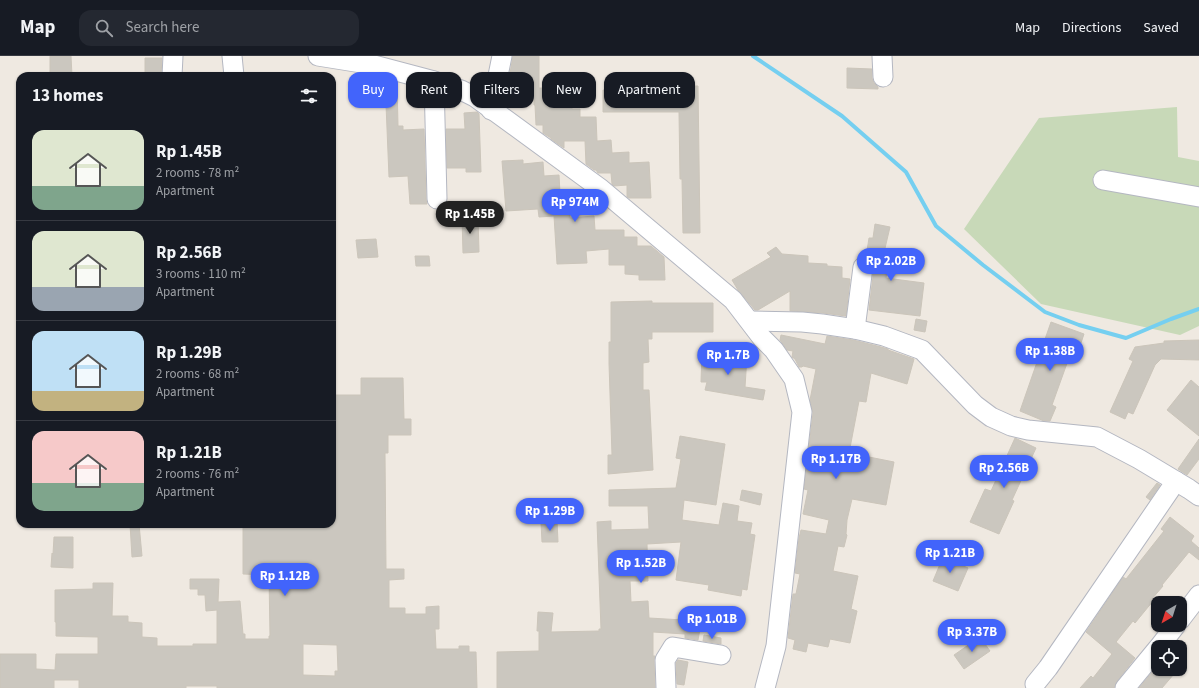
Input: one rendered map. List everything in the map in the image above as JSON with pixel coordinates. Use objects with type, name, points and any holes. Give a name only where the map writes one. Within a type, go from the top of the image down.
[{"type":"street","points":[[172,56],[172,72]]},
{"type":"street","points":[[232,56],[234,72]]},
{"type":"street","points":[[318,56],[374,65],[406,74]]},
{"type":"street","points":[[491,110],[502,56]]},
{"type":"street","points":[[882,56],[883,77]]},
{"type":"street","points":[[462,92],[475,97],[601,189],[733,300],[762,338],[774,350],[794,379],[802,412],[776,646],[765,688]]},
{"type":"street","points":[[435,108],[437,199]]},
{"type":"street","points":[[1103,180],[1199,197]]},
{"type":"street","points":[[855,329],[863,267]]},
{"type":"street","points":[[750,321],[802,322],[855,329],[884,336],[922,350],[975,405],[992,417],[1011,426],[1028,430],[1097,437],[1191,486],[1036,684]]},
{"type":"street","points":[[1187,611],[1199,595]]},
{"type":"street","points":[[1164,640],[1171,632]]},
{"type":"street","points":[[666,688],[665,660],[673,648],[721,655]]},
{"type":"street","points":[[1125,688],[1151,656]]},
{"type":"green space","points":[[1177,107],[1178,157],[1199,161],[1199,326],[1180,335],[1041,304],[964,229],[1039,118]]},
{"type":"building","points":[[50,56],[71,56],[72,72],[50,72]]},
{"type":"building","points":[[513,56],[539,56],[539,88],[542,88],[542,108],[580,109],[580,117],[596,117],[597,141],[611,140],[612,153],[629,152],[629,163],[649,162],[651,198],[627,197],[627,185],[614,186],[612,184],[611,173],[598,173],[586,164],[585,141],[564,141],[564,148],[543,133],[543,125],[536,125],[534,105],[534,72],[510,72]]},
{"type":"building","points":[[145,58],[162,58],[161,72],[145,72]]},
{"type":"building","points":[[847,68],[872,69],[872,78],[878,89],[847,88]]},
{"type":"building","points":[[695,86],[698,86],[700,233],[683,233],[682,179],[680,179],[679,112],[603,112],[603,90],[604,108],[695,108]]},
{"type":"building","points":[[386,108],[398,108],[398,126],[403,126],[403,130],[424,129],[427,204],[410,204],[408,176],[389,177]]},
{"type":"building","points":[[477,112],[479,114],[481,172],[466,172],[466,168],[447,168],[446,129],[465,129],[464,113]]},
{"type":"building","points":[[523,160],[523,164],[543,162],[544,176],[559,175],[560,193],[569,193],[570,218],[594,216],[595,230],[624,230],[624,237],[637,237],[637,246],[651,246],[664,257],[665,280],[639,280],[639,275],[625,274],[625,265],[609,265],[609,249],[586,251],[587,263],[557,264],[554,216],[539,217],[538,209],[506,211],[502,161]]},
{"type":"building","points":[[462,218],[478,218],[479,252],[463,253]]},
{"type":"building","points":[[875,224],[890,227],[882,261],[888,262],[886,278],[924,283],[920,316],[869,310],[874,268],[873,262],[866,257],[869,238],[873,238]]},
{"type":"building","points":[[376,239],[378,257],[358,258],[356,240]]},
{"type":"building","points":[[776,247],[782,254],[808,256],[808,263],[827,264],[827,266],[842,267],[842,278],[850,279],[846,316],[790,311],[790,291],[758,310],[755,310],[738,290],[732,280],[771,257],[767,253]]},
{"type":"building","points":[[415,256],[429,256],[430,266],[416,266]]},
{"type":"building","points":[[652,301],[652,303],[713,303],[713,332],[652,332],[652,339],[648,339],[649,362],[643,363],[643,390],[649,390],[653,470],[608,474],[608,455],[612,455],[609,363],[609,342],[611,342],[611,302]]},
{"type":"building","points":[[916,319],[927,321],[925,332],[914,330]]},
{"type":"building","points":[[1051,322],[1084,334],[1081,343],[1075,341],[1052,405],[1056,407],[1050,421],[1044,421],[1020,411]]},
{"type":"building","points":[[781,335],[825,344],[827,336],[853,340],[888,349],[914,359],[907,384],[871,373],[866,402],[859,401],[849,453],[894,462],[886,505],[852,499],[847,520],[847,535],[844,547],[838,546],[833,571],[858,576],[851,609],[857,611],[850,643],[830,639],[828,647],[808,643],[806,652],[793,649],[795,640],[788,638],[793,594],[796,594],[800,574],[795,573],[799,538],[801,530],[826,534],[829,520],[803,514],[808,490],[804,489],[813,413],[810,400],[816,369],[803,366],[799,367],[795,359],[792,357],[793,351],[787,350],[780,340]]},
{"type":"building","points":[[1199,340],[1199,360],[1161,359],[1155,365],[1133,414],[1128,412],[1125,419],[1110,412],[1133,361],[1129,359],[1135,347],[1164,343],[1164,341]]},
{"type":"building","points":[[702,353],[747,356],[745,387],[765,390],[763,400],[705,390],[707,382],[701,382]]},
{"type":"building","points":[[361,378],[403,378],[404,419],[411,419],[411,435],[388,435],[388,453],[385,453],[386,569],[404,569],[404,579],[389,580],[389,608],[405,608],[405,614],[426,614],[426,607],[439,606],[439,629],[435,629],[436,649],[459,649],[459,646],[469,646],[469,652],[476,652],[477,688],[217,688],[217,686],[186,686],[186,688],[79,688],[79,680],[54,680],[54,688],[0,688],[0,654],[36,654],[36,669],[55,670],[56,654],[98,654],[98,637],[56,636],[55,622],[55,590],[93,589],[93,583],[113,583],[112,616],[128,616],[128,622],[142,623],[142,637],[157,638],[157,646],[193,646],[193,644],[217,644],[217,610],[206,611],[205,595],[198,595],[198,589],[190,589],[190,579],[219,579],[218,602],[240,601],[243,634],[245,634],[245,639],[269,639],[269,575],[243,574],[243,528],[336,528],[336,395],[361,395]],"holes":[[[303,644],[337,645],[338,671],[335,671],[335,676],[303,675]]]},
{"type":"building","points":[[1191,380],[1199,387],[1199,436],[1167,410]]},
{"type":"building","points":[[680,436],[725,444],[716,505],[684,500],[682,520],[719,525],[723,503],[739,506],[737,521],[752,523],[750,534],[755,535],[747,590],[742,589],[741,596],[708,590],[709,585],[676,580],[681,542],[647,544],[648,581],[630,581],[631,602],[648,601],[649,618],[683,620],[701,623],[698,640],[685,638],[685,634],[653,632],[655,688],[497,688],[497,652],[539,651],[539,631],[537,631],[538,612],[553,613],[551,632],[599,631],[599,629],[601,629],[597,522],[611,521],[611,530],[649,529],[648,506],[609,506],[609,490],[676,488],[681,459],[676,458]]},
{"type":"building","points":[[1015,438],[1036,448],[1012,500],[1014,501],[999,534],[970,522],[985,489],[991,491]]},
{"type":"building","points":[[1199,439],[1199,459],[1187,475],[1178,469]]},
{"type":"building","points":[[1157,483],[1160,485],[1150,500],[1146,497]]},
{"type":"building","points":[[742,490],[762,494],[760,505],[740,500]]},
{"type":"building","points":[[1170,517],[1194,536],[1191,541],[1199,548],[1199,560],[1189,552],[1154,596],[1151,596],[1151,603],[1135,623],[1133,621],[1116,642],[1135,658],[1117,681],[1114,688],[1080,688],[1091,676],[1093,678],[1112,654],[1086,632],[1123,577],[1126,579],[1164,531],[1161,529]]},
{"type":"building","points":[[557,521],[558,542],[542,542],[541,522]]},
{"type":"building","points":[[130,528],[139,528],[142,556],[132,557]]},
{"type":"building","points":[[54,537],[73,537],[73,568],[51,567]]},
{"type":"building","points":[[943,557],[968,568],[958,591],[933,581]]},
{"type":"building","points":[[704,635],[721,638],[721,644],[703,641]]},
{"type":"building","points":[[980,637],[990,651],[964,669],[954,655]]},
{"type":"building","points":[[678,660],[688,662],[684,685],[677,684],[676,663]]},
{"type":"building","points":[[1151,673],[1151,676],[1172,676],[1162,688],[1139,688]]},
{"type":"waterway","points":[[753,56],[842,116],[906,172],[936,226],[983,265],[1045,312],[1079,325],[1126,338],[1199,309]]}]
